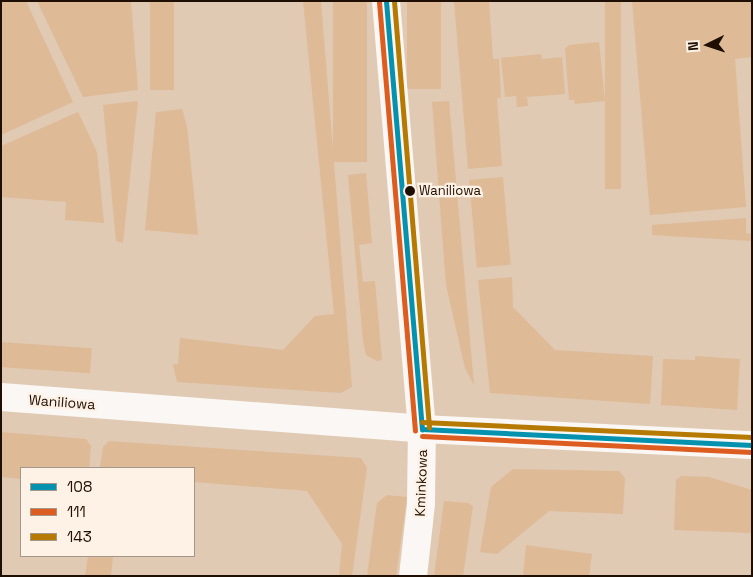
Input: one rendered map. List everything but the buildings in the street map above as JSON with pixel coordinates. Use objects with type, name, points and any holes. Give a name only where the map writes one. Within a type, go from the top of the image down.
[{"type":"street","name":"Kminkowa","points":[[386,1],[422,430],[421,504],[413,576]]},
{"type":"street","name":"Waniliowa","points":[[1,397],[422,430],[752,445]]},
{"type":"shaded area","points":[[1,1],[26,1],[73,102],[1,135]]},
{"type":"shaded area","points":[[37,1],[131,1],[138,90],[83,97]]},
{"type":"shaded area","points":[[150,1],[174,1],[174,90],[150,90]]},
{"type":"shaded area","points":[[303,1],[321,1],[352,387],[341,393],[177,382],[173,364],[178,364],[180,338],[283,350],[315,316],[334,314]]},
{"type":"shaded area","points":[[333,1],[367,1],[367,162],[333,162]]},
{"type":"shaded area","points":[[407,1],[441,1],[441,89],[407,89]]},
{"type":"shaded area","points":[[454,1],[489,1],[493,59],[499,59],[501,98],[497,98],[502,166],[468,169]]},
{"type":"shaded area","points":[[605,1],[621,1],[621,189],[605,189]]},
{"type":"shaded area","points":[[632,1],[752,1],[752,57],[735,59],[746,207],[650,215]]},
{"type":"shaded area","points":[[599,42],[605,101],[575,104],[574,100],[569,100],[565,49],[569,45]]},
{"type":"shaded area","points":[[541,54],[542,59],[562,57],[565,94],[527,97],[528,106],[517,107],[516,96],[505,97],[501,58]]},
{"type":"shaded area","points":[[138,101],[123,243],[116,241],[103,105]]},
{"type":"shaded area","points":[[449,101],[474,385],[465,368],[446,285],[432,102]]},
{"type":"shaded area","points":[[182,109],[187,126],[198,235],[145,230],[156,112]]},
{"type":"shaded area","points":[[78,112],[97,152],[104,223],[65,220],[66,202],[1,197],[1,146]]},
{"type":"shaded area","points":[[366,173],[372,243],[359,245],[363,282],[375,281],[382,360],[377,361],[366,355],[363,341],[348,175]]},
{"type":"shaded area","points":[[503,177],[511,265],[477,268],[469,180]]},
{"type":"shaded area","points":[[746,218],[746,233],[752,234],[752,241],[652,235],[652,225]]},
{"type":"shaded area","points":[[512,277],[513,307],[555,350],[653,356],[650,404],[490,393],[478,280]]},
{"type":"shaded area","points":[[1,342],[92,348],[90,373],[1,367]]},
{"type":"shaded area","points":[[695,356],[740,359],[737,410],[661,405],[663,359],[695,360]]},
{"type":"shaded area","points":[[1,432],[86,439],[91,446],[89,467],[20,467],[20,479],[1,477]]},
{"type":"shaded area","points":[[109,441],[361,458],[367,468],[352,576],[339,576],[342,544],[307,491],[195,482],[195,467],[100,467],[103,447]]},
{"type":"shaded area","points":[[513,469],[619,471],[625,478],[623,514],[549,511],[497,554],[480,552],[491,487]]},
{"type":"shaded area","points":[[681,476],[709,477],[752,490],[752,533],[674,530],[676,480]]},
{"type":"shaded area","points":[[387,495],[407,497],[396,576],[367,576],[377,503]]},
{"type":"shaded area","points":[[444,501],[468,503],[473,506],[463,576],[434,576]]},
{"type":"shaded area","points":[[526,545],[592,554],[589,576],[523,576]]},
{"type":"shaded area","points":[[88,557],[113,557],[111,576],[85,576]]},
{"type":"transit line","name":"108","points":[[386,1],[422,429]]},
{"type":"transit line","name":"143","points":[[394,1],[429,428]]},
{"type":"transit line","name":"111","points":[[379,2],[415,430]]},
{"type":"transit line","name":"143","points":[[422,422],[752,437]]},
{"type":"transit line","name":"108","points":[[422,429],[752,445]]},
{"type":"transit line","name":"111","points":[[422,436],[752,452]]},
{"type":"place","name":"Waniliowa","points":[[410,191]]}]
